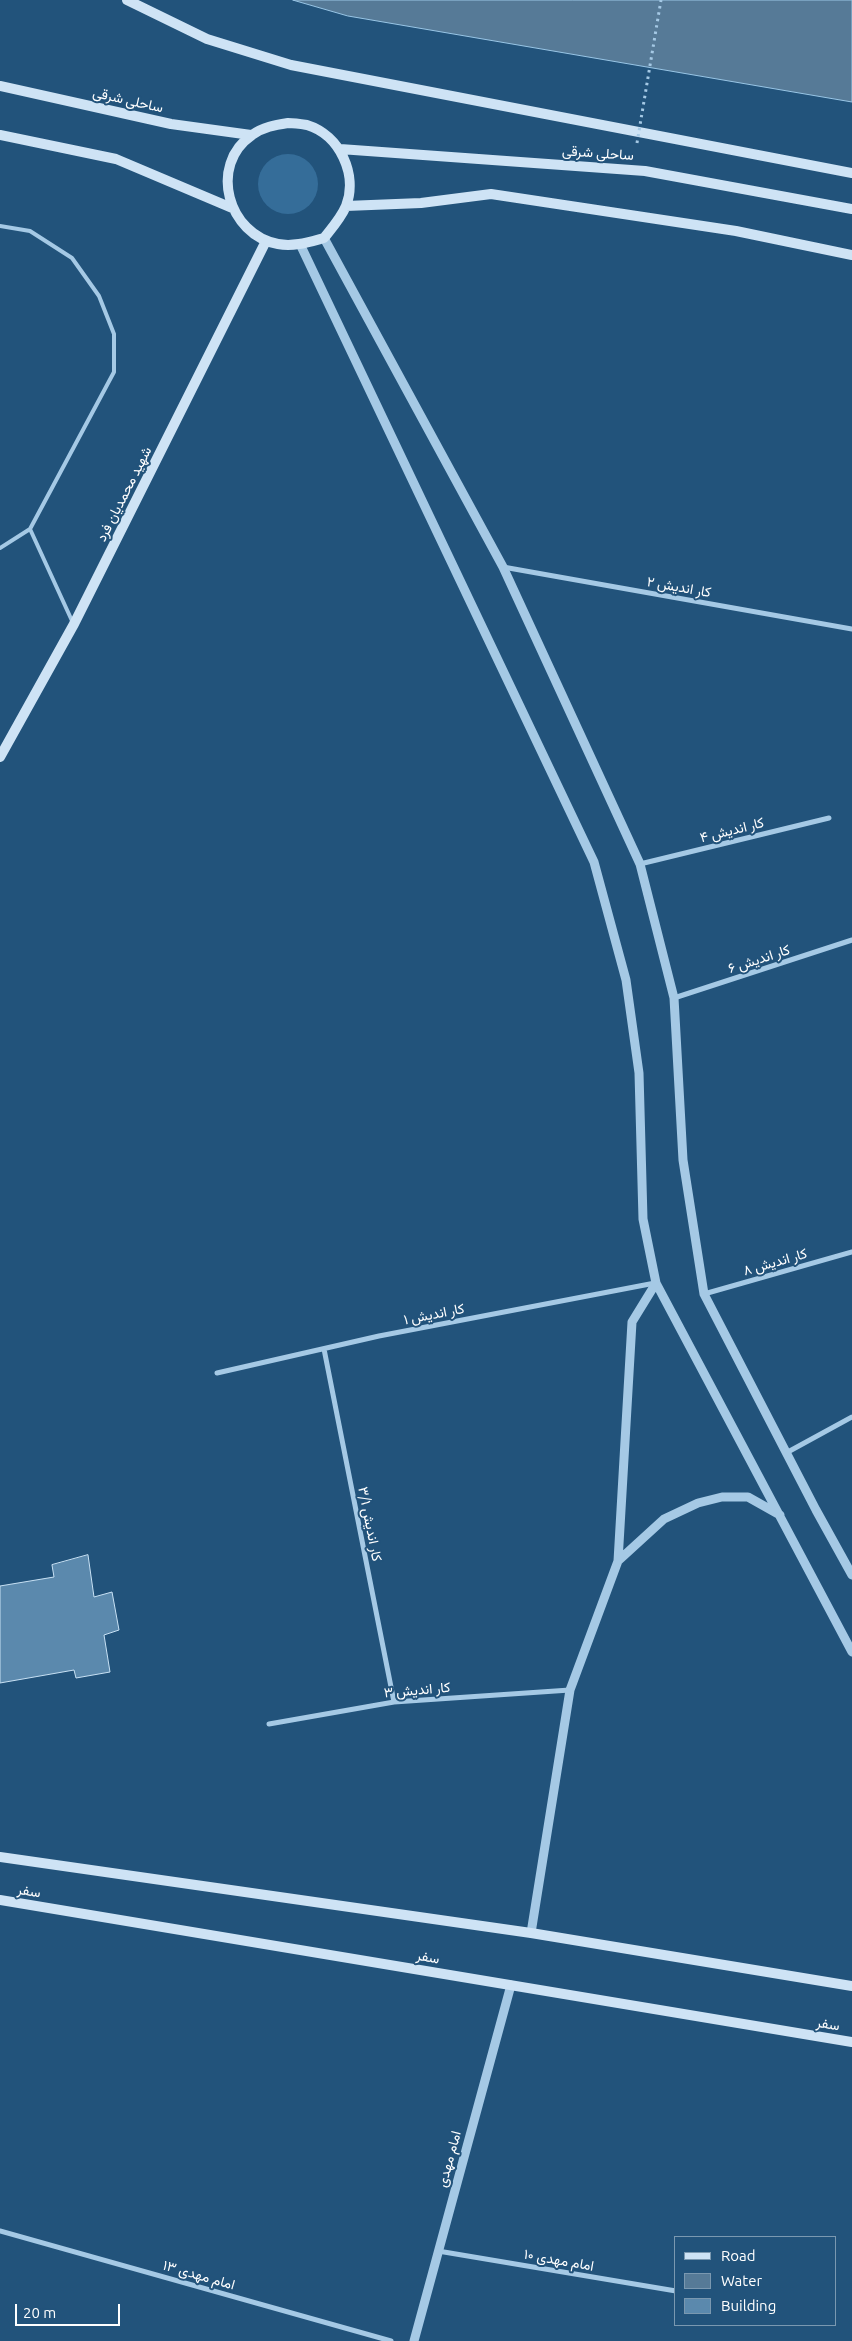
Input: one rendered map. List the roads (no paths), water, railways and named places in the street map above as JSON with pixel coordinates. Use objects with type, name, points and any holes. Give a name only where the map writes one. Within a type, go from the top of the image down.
[{"type":"main road","points":[[127,0],[207,39],[291,65],[852,173]]},
{"type":"main road","name":"ساحلی شرقی","points":[[0,86],[171,124],[251,135]]},
{"type":"main road","points":[[288,122],[308,126],[325,134],[340,149],[348,167],[350,187],[346,206],[324,238],[300,244],[279,244],[259,238],[243,225],[232,208],[227,188],[229,169],[237,150],[251,135],[269,126],[288,122]]},
{"type":"main road","points":[[0,135],[116,159],[232,208]]},
{"type":"main road","name":"ساحلی شرقی","points":[[340,149],[645,171],[852,209]]},
{"type":"main road","points":[[346,206],[421,203],[491,194],[736,231],[852,255]]},
{"type":"main road","name":"شهید محمدیان فرد","points":[[0,757],[74,624],[266,240]]},
{"type":"main road","points":[[0,1857],[531,1933],[852,1986]]},
{"type":"main road","name":"سفر","points":[[0,1900],[852,2042]]},
{"type":"street","points":[[324,238],[503,567],[640,864],[674,998],[683,1160],[704,1294],[786,1454],[852,1575]]},
{"type":"street","points":[[300,244],[594,862],[626,980],[639,1073],[643,1219],[656,1283],[852,1652]]},
{"type":"street","name":"۲ کار اندیش","points":[[503,567],[852,629]]},
{"type":"street","name":"۴ کار اندیش","points":[[640,864],[829,818]]},
{"type":"street","name":"۶ کار اندیش","points":[[674,998],[852,940]]},
{"type":"street","name":"۸ کار اندیش","points":[[704,1294],[852,1252]]},
{"type":"street","points":[[531,1933],[570,1690],[618,1561],[632,1322],[656,1283]]},
{"type":"street","name":"۱ کار اندیش","points":[[217,1373],[379,1336],[656,1283]]},
{"type":"street","name":"۳/۱ کار اندیش","points":[[324,1349],[394,1702]]},
{"type":"street","points":[[786,1454],[852,1417]]},
{"type":"street","points":[[618,1561],[664,1519],[698,1503],[722,1497],[748,1497],[780,1515]]},
{"type":"street","name":"۳ کار اندیش","points":[[269,1724],[394,1702],[570,1690]]},
{"type":"street","name":"امام مهدی","points":[[414,2341],[511,1985]]},
{"type":"street","name":"۱۳ امام مهدی","points":[[0,2231],[391,2341]]},
{"type":"street","name":"۱۰ امام مهدی","points":[[438,2250],[674,2291]]},
{"type":"lane","points":[[0,226],[30,231],[72,258],[99,296],[114,334],[114,372],[30,528],[0,548]]},
{"type":"lane","points":[[30,528],[74,624]]},
{"type":"water","points":[[293,0],[852,0],[852,102],[348,16]]}]
